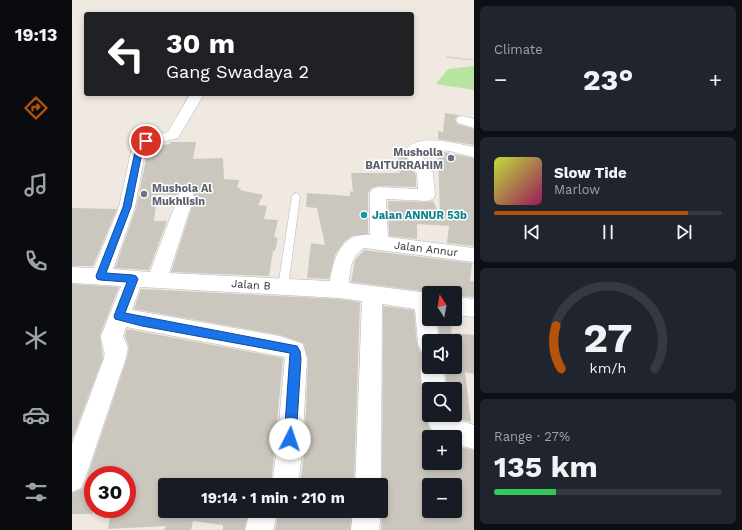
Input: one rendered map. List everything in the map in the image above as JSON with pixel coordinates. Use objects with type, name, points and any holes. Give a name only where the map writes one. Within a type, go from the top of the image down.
[{"type":"street","points":[[100,276],[127,207],[139,147],[146,141],[173,136],[196,96]]},
{"type":"street","name":"Jalan Annur","points":[[379,243],[378,192],[427,195],[425,173],[415,157],[414,150],[419,146],[436,145],[474,152]]},
{"type":"street","points":[[158,280],[186,197]]},
{"type":"street","name":"Jalan Annur","points":[[338,290],[342,260],[350,247],[361,241],[474,254]]},
{"type":"street","name":"Jalan B","points":[[72,275],[338,290],[372,296],[422,302]]},
{"type":"street","points":[[72,479],[115,358],[117,348],[112,341],[112,336],[133,279]]},
{"type":"street","points":[[368,478],[372,296]]},
{"type":"street","points":[[462,307],[474,308]]},
{"type":"street","points":[[119,316],[142,322],[280,346],[295,351],[296,359],[290,447],[286,478]]},
{"type":"street","points":[[442,422],[443,425],[450,429],[474,437]]},
{"type":"street","points":[[259,530],[262,518]]},
{"type":"street","points":[[366,530],[367,518]]},
{"type":"lane","points":[[283,287],[296,196]]},
{"type":"path","points":[[447,57],[474,60]]},
{"type":"green space","points":[[474,66],[474,90],[436,84],[448,69]]},
{"type":"building","points":[[445,113],[459,115],[455,119],[457,124],[474,129],[474,145],[438,139],[438,131],[443,132]]},
{"type":"building","points":[[170,142],[196,142],[193,159],[223,158],[224,179],[239,180],[237,188],[241,188],[240,190],[263,195],[258,205],[267,206],[264,219],[278,220],[274,237],[278,238],[275,251],[273,251],[269,276],[171,272],[195,197],[193,192],[186,190],[180,192],[178,195],[157,195],[154,221],[167,221],[149,270],[115,268],[136,208],[148,149],[152,146],[170,144]]},
{"type":"building","points":[[394,148],[405,149],[409,165],[416,175],[416,187],[378,186],[372,188],[368,193],[368,234],[352,236],[345,241],[335,255],[329,279],[307,278],[311,243],[325,245],[317,208],[306,207],[307,193],[350,196],[350,191],[353,192],[351,173],[400,173],[398,168],[402,168]]},
{"type":"building","points":[[438,151],[474,158],[474,246],[447,243],[449,226],[417,224],[417,239],[389,236],[388,201],[433,201],[440,216]]},
{"type":"building","points":[[72,208],[117,209],[93,266],[72,266]]},
{"type":"building","points":[[364,250],[472,263],[470,281],[474,281],[474,297],[462,296],[462,286],[422,286],[422,291],[351,282],[355,260]]},
{"type":"building","points":[[72,284],[119,287],[100,335],[103,358],[72,440]]},
{"type":"building","points":[[141,289],[339,299],[360,302],[354,478],[301,478],[304,455],[308,359],[303,343],[280,335],[134,309]]},
{"type":"building","points":[[383,306],[414,310],[417,345],[422,353],[420,373],[422,386],[422,422],[427,422],[430,430],[422,430],[422,470],[462,470],[462,447],[474,450],[474,530],[381,530],[382,518],[388,518],[388,478],[382,478]]},
{"type":"building","points":[[439,326],[451,326],[452,334],[439,334]]},
{"type":"building","points":[[127,329],[283,358],[272,478],[158,478],[158,518],[247,518],[244,530],[223,530],[223,525],[193,521],[191,530],[164,530],[166,526],[108,529],[110,518],[136,518],[136,466],[91,466],[127,358],[129,347],[125,336]]},
{"type":"building","points":[[455,333],[474,335],[474,374],[465,372],[471,422],[462,420],[462,382],[446,382],[446,374],[462,374],[462,334]]},
{"type":"building","points":[[84,484],[84,514],[72,514],[72,493],[82,489]]},
{"type":"building","points":[[278,518],[351,518],[350,530],[275,530]]},
{"type":"place","name":"Musholla BAITURRAHIM","points":[[451,158]]},
{"type":"place","name":"Mushola Al Mukhlisin","points":[[144,194]]},
{"type":"place","name":"Jalan ANNUR 53b","points":[[364,215]]},
{"type":"route","points":[[146,141],[139,147],[127,207],[100,276],[133,279],[119,316],[142,322],[293,349],[295,351],[296,359],[290,439]]}]
